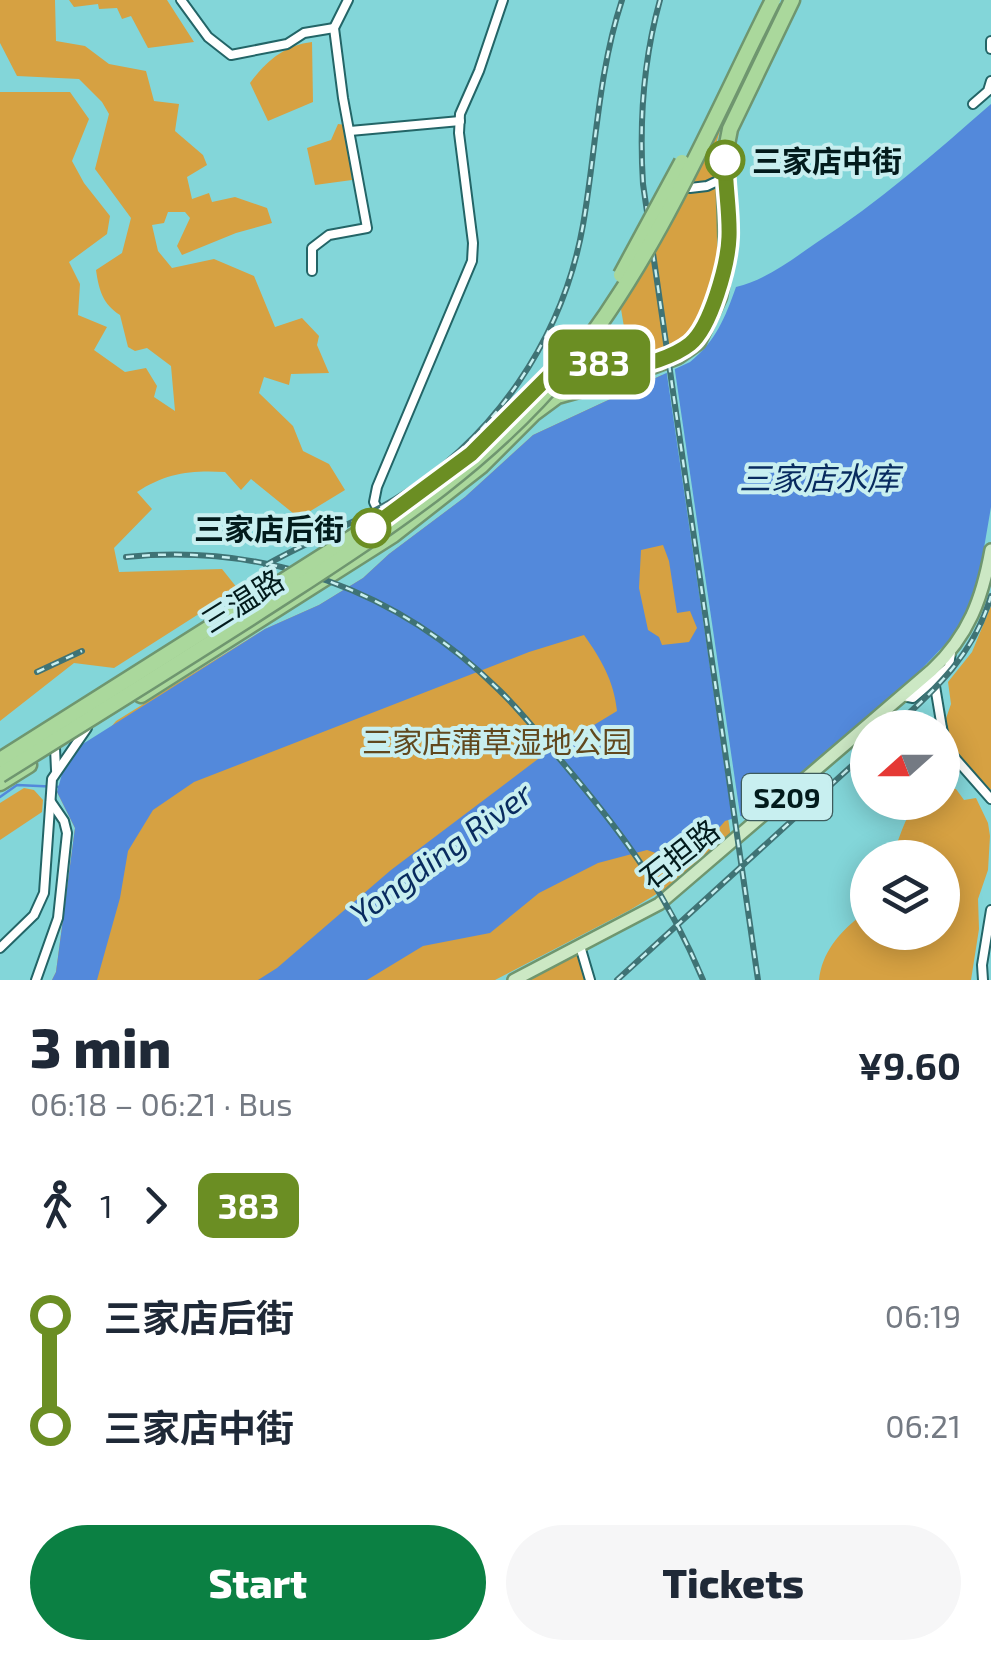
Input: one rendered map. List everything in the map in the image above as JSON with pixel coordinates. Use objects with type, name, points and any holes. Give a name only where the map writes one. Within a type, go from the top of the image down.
[{"type":"highway","points":[[538,386],[588,325],[625,268],[762,0]]},
{"type":"highway","points":[[0,775],[410,514],[478,461],[513,427],[570,364],[633,274],[773,0]]},
{"type":"highway","name":"三温路","points":[[0,783],[392,535],[481,466],[557,396],[614,380],[689,350],[706,329],[724,275],[729,237],[724,178],[727,139],[792,0]]},
{"type":"highway","name":"三温路","points":[[0,761],[383,520],[471,454],[564,364],[583,360],[619,368],[634,366],[688,346],[702,326],[724,275]]},
{"type":"highway","points":[[192,641],[440,479]]},
{"type":"main road","name":"石担路","points":[[514,980],[659,904],[904,696],[951,652],[975,614],[991,550]]},
{"type":"street","points":[[181,0],[208,38],[230,55],[286,44],[304,33],[334,28]]},
{"type":"street","points":[[312,271],[312,248],[329,235],[367,228],[342,98],[334,28],[348,0]]},
{"type":"street","points":[[392,535],[375,508],[377,487],[472,262],[460,121],[464,100],[474,86],[503,0]]},
{"type":"street","points":[[974,104],[988,91],[991,81]]},
{"type":"street","points":[[350,131],[460,121]]},
{"type":"street","points":[[690,188],[724,178]]},
{"type":"street","points":[[904,696],[914,698],[949,667],[951,652]]},
{"type":"street","points":[[934,680],[939,710]]},
{"type":"street","points":[[54,774],[87,728]]},
{"type":"street","points":[[0,948],[34,915],[44,893],[55,748]]},
{"type":"street","points":[[960,764],[991,799]]},
{"type":"street","points":[[36,980],[58,918],[67,834],[49,795]]},
{"type":"street","points":[[983,980],[991,910]]},
{"type":"street","points":[[580,946],[590,980]]},
{"type":"green space","points":[[0,0],[55,0],[56,41],[85,46],[109,64],[146,71],[154,101],[179,104],[175,131],[203,155],[207,165],[187,177],[192,199],[209,193],[212,202],[235,197],[267,208],[272,223],[182,255],[177,246],[190,218],[185,212],[168,212],[164,223],[152,225],[158,251],[172,268],[214,259],[254,276],[275,327],[302,318],[319,336],[317,345],[329,373],[291,374],[289,385],[264,377],[259,393],[293,426],[303,451],[329,464],[345,490],[299,518],[251,479],[241,490],[225,472],[179,474],[137,492],[152,509],[114,548],[119,572],[222,569],[238,589],[114,668],[74,663],[0,721],[0,92],[70,92],[89,119],[72,161],[110,216],[107,234],[69,262],[80,284],[78,315],[107,327],[94,350],[125,372],[146,368],[157,386],[154,397],[175,411],[171,366],[147,348],[135,351],[128,347],[120,315],[106,301],[99,284],[96,270],[122,253],[131,218],[95,169],[109,114],[79,79],[17,76],[0,43]]},
{"type":"green space","points":[[69,0],[167,0],[194,42],[148,48],[131,16],[122,19],[117,8],[99,9],[98,4],[74,7]]},
{"type":"green space","points":[[312,42],[313,102],[268,121],[250,83],[277,55]]},
{"type":"green space","points":[[719,123],[722,124],[715,147],[719,177],[703,185],[689,186]]},
{"type":"green space","points":[[338,124],[346,125],[352,180],[315,185],[307,148],[331,140]]},
{"type":"green space","points":[[719,184],[717,265],[707,300],[688,341],[651,357],[611,358],[626,339],[621,309],[685,194]]},
{"type":"green space","name":"三家店蒲草湿地公园","points":[[662,375],[731,838],[678,881],[630,910],[495,980],[52,980],[75,828],[57,792],[116,721],[265,629],[319,605],[363,578],[465,497],[533,435]]},
{"type":"green space","points":[[991,606],[991,790],[960,757],[960,710],[949,710],[948,682],[972,652]]},
{"type":"green space","points":[[24,788],[34,790],[43,800],[42,812],[0,840],[0,803]]},
{"type":"green space","points":[[960,794],[964,800],[976,798],[988,823],[988,870],[978,899],[979,929],[971,980],[819,980],[827,953],[850,926],[850,950],[960,950],[960,840],[898,840],[906,821],[960,820]]},
{"type":"green space","points":[[578,955],[585,980],[528,980]]},
{"type":"water","name":"三家店水库","points":[[991,104],[991,507],[978,583],[968,610],[957,632],[912,679],[876,710],[850,710],[850,732],[760,810],[725,821],[692,859],[673,859],[647,850],[598,863],[539,893],[490,933],[423,946],[367,980],[258,980],[391,870],[538,759],[617,711],[606,671],[584,635],[529,652],[194,782],[153,810],[128,851],[120,898],[97,980],[52,980],[75,828],[57,792],[65,763],[78,747],[265,629],[319,605],[363,578],[465,497],[533,435],[690,362],[719,328],[736,287],[778,269],[906,177]],"holes":[[[663,545],[677,613],[690,611],[697,628],[689,642],[662,645],[659,637],[648,630],[639,588],[641,550]]]},
{"type":"pier","points":[[674,364],[741,821],[733,824],[666,368]]},
{"type":"waterway","points":[[0,797],[17,785],[60,787]]},
{"type":"railway","points":[[266,565],[379,508],[431,475],[493,416],[519,382],[541,346],[573,267],[583,225],[608,55],[622,0]]},
{"type":"railway","points":[[660,0],[644,91],[643,184],[758,980]]},
{"type":"railway","points":[[126,557],[230,558],[327,581],[374,600],[460,655],[517,709],[609,820],[661,895],[703,980]]},
{"type":"railway","points":[[912,710],[964,653],[991,596]]},
{"type":"railway","points":[[37,672],[82,651]]},
{"type":"railway","points":[[617,980],[850,767]]},
{"type":"bus line","name":"383","points":[[371,528],[471,454],[564,364],[583,360],[619,368],[634,366],[677,352],[695,339],[724,275],[729,237],[725,160]]},
{"type":"place","name":"三家店中街","points":[[725,160]]},
{"type":"place","name":"三家店后街","points":[[371,528]]},
{"type":"water label","name":"Yongding River","points":[[440,852]]}]
